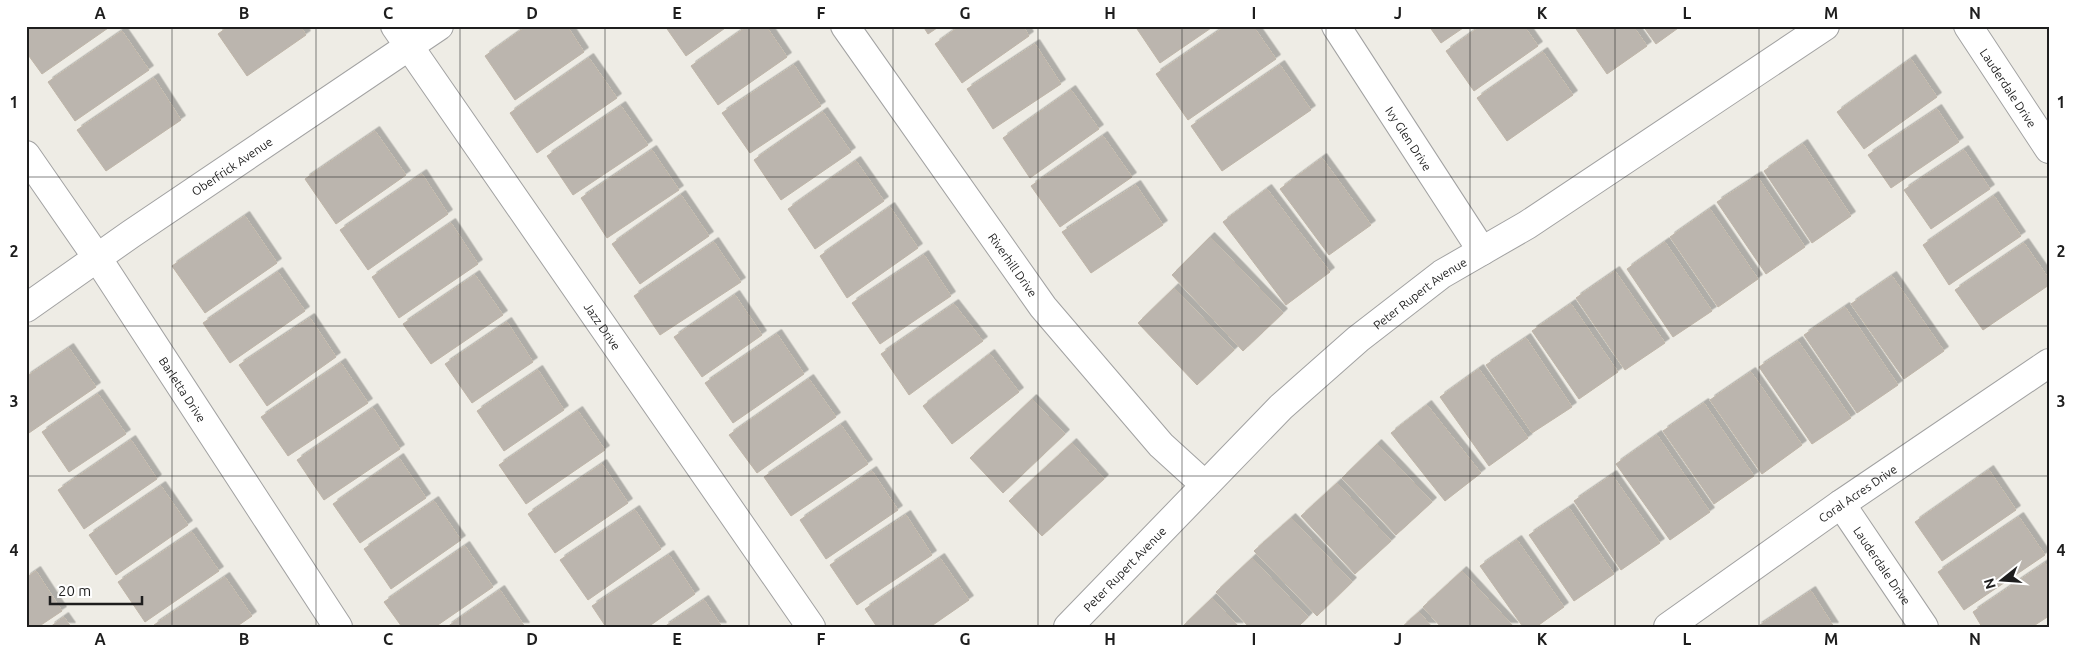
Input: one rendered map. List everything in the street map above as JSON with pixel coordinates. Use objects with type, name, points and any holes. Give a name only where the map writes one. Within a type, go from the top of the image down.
[{"type":"street","name":"Oberfrick Avenue","points":[[26,308],[98,259],[401,36],[439,26]]},
{"type":"street","name":"Riverhill Drive","points":[[846,26],[1043,306],[1161,445],[1205,485]]},
{"type":"street","name":"Ivy Glen Drive","points":[[1336,26],[1482,251]]},
{"type":"street","name":"Peter Rupert Avenue","points":[[1068,627],[1281,407],[1358,339],[1442,274],[1527,225],[1825,26]]},
{"type":"street","name":"Lauderdale Drive","points":[[1968,26],[2049,150]]},
{"type":"street","name":"Jazz Drive","points":[[401,36],[811,627]]},
{"type":"street","name":"Barletta Drive","points":[[26,155],[98,259],[338,627]]},
{"type":"street","name":"Coral Acres Drive","points":[[1668,627],[1841,504],[2049,363]]},
{"type":"street","name":"Lauderdale Drive","points":[[1841,504],[1924,627]]},
{"type":"building","points":[[26,26],[111,26],[42,74],[26,52]]},
{"type":"building","points":[[229,26],[300,26],[306,35],[247,76],[218,34]]},
{"type":"building","points":[[527,26],[567,26],[584,52],[515,100],[485,56]]},
{"type":"building","points":[[665,26],[728,26],[686,56]]},
{"type":"building","points":[[748,26],[766,26],[787,57],[718,105],[691,66]]},
{"type":"building","points":[[923,26],[940,26],[928,34]]},
{"type":"building","points":[[960,26],[1023,26],[1029,36],[962,83],[935,44]]},
{"type":"building","points":[[1135,26],[1214,26],[1160,63]]},
{"type":"building","points":[[1226,26],[1253,26],[1276,59],[1188,120],[1156,74]]},
{"type":"building","points":[[1429,26],[1466,26],[1441,43]]},
{"type":"building","points":[[1481,26],[1524,26],[1538,46],[1474,91],[1446,51]]},
{"type":"building","points":[[1574,26],[1633,26],[1647,46],[1607,74]]},
{"type":"building","points":[[1643,26],[1681,26],[1656,44]]},
{"type":"building","points":[[122,31],[149,70],[75,121],[48,82]]},
{"type":"building","points":[[1035,44],[1061,84],[993,129],[967,89]]},
{"type":"building","points":[[1543,52],[1573,95],[1507,141],[1477,98]]},
{"type":"building","points":[[589,58],[617,98],[537,153],[510,113]]},
{"type":"building","points":[[1911,59],[1937,97],[1864,149],[1837,112]]},
{"type":"building","points":[[794,65],[821,106],[750,153],[722,113]]},
{"type":"building","points":[[1280,65],[1311,110],[1222,171],[1191,126]]},
{"type":"building","points":[[154,78],[181,120],[106,171],[77,130]]},
{"type":"building","points":[[1071,90],[1099,129],[1030,178],[1003,138]]},
{"type":"building","points":[[621,106],[648,145],[573,195],[547,156]]},
{"type":"building","points":[[1937,109],[1959,142],[1891,188],[1868,155]]},
{"type":"building","points":[[823,112],[851,152],[781,200],[754,160]]},
{"type":"building","points":[[375,131],[406,175],[336,224],[305,179]]},
{"type":"building","points":[[1103,136],[1132,177],[1060,227],[1031,186]]},
{"type":"building","points":[[1803,144],[1851,216],[1812,243],[1764,171]]},
{"type":"building","points":[[652,150],[679,190],[607,238],[581,198]]},
{"type":"building","points":[[1964,150],[1990,189],[1931,229],[1904,190]]},
{"type":"building","points":[[1322,158],[1371,225],[1329,255],[1280,189]]},
{"type":"building","points":[[856,161],[884,201],[815,249],[788,209]]},
{"type":"building","points":[[422,174],[448,214],[368,270],[340,230]]},
{"type":"building","points":[[1757,176],[1805,247],[1766,274],[1717,202]]},
{"type":"building","points":[[1136,185],[1163,225],[1091,273],[1062,232]]},
{"type":"building","points":[[1267,189],[1330,272],[1286,305],[1223,222]]},
{"type":"building","points":[[681,195],[709,236],[640,284],[612,244]]},
{"type":"building","points":[[1994,196],[2021,236],[1949,285],[1923,245]]},
{"type":"building","points":[[890,207],[918,248],[847,298],[820,256]]},
{"type":"building","points":[[1710,209],[1758,279],[1718,307],[1670,237]]},
{"type":"building","points":[[245,216],[277,263],[205,313],[172,266]]},
{"type":"building","points":[[451,223],[478,264],[399,318],[372,277]]},
{"type":"building","points":[[1210,237],[1283,313],[1243,351],[1172,275]]},
{"type":"building","points":[[714,242],[741,282],[660,335],[634,296]]},
{"type":"building","points":[[1665,242],[1712,311],[1673,337],[1627,269]]},
{"type":"building","points":[[2024,243],[2049,279],[2049,285],[1983,330],[1955,290]]},
{"type":"building","points":[[924,255],[951,296],[880,344],[852,303]]},
{"type":"building","points":[[1615,271],[1665,343],[1625,370],[1576,298]]},
{"type":"building","points":[[278,272],[305,311],[230,363],[203,323]]},
{"type":"building","points":[[475,275],[503,315],[431,364],[403,324]]},
{"type":"building","points":[[1892,276],[1944,351],[1904,379],[1851,304]]},
{"type":"building","points":[[1174,288],[1234,350],[1197,385],[1138,323]]},
{"type":"building","points":[[735,295],[762,335],[702,377],[674,337]]},
{"type":"building","points":[[954,304],[983,341],[909,395],[881,354]]},
{"type":"building","points":[[1571,304],[1618,372],[1579,399],[1532,331]]},
{"type":"building","points":[[1845,307],[1898,385],[1857,413],[1804,335]]},
{"type":"building","points":[[310,318],[336,357],[267,406],[239,365]]},
{"type":"building","points":[[507,322],[533,362],[472,403],[445,364]]},
{"type":"building","points":[[777,334],[804,374],[733,423],[705,383]]},
{"type":"building","points":[[1526,338],[1572,407],[1532,433],[1486,365]]},
{"type":"building","points":[[1798,341],[1851,418],[1812,444],[1759,367]]},
{"type":"building","points":[[69,348],[96,387],[26,435],[26,377]]},
{"type":"building","points":[[990,354],[1019,392],[952,444],[923,406]]},
{"type":"building","points":[[341,363],[368,403],[288,456],[261,417]]},
{"type":"building","points":[[1479,369],[1528,438],[1489,466],[1440,397]]},
{"type":"building","points":[[538,370],[564,410],[504,451],[477,411]]},
{"type":"building","points":[[1751,372],[1802,445],[1762,474],[1710,400]]},
{"type":"building","points":[[809,379],[836,417],[757,473],[729,435]]},
{"type":"building","points":[[98,394],[126,434],[69,472],[42,432]]},
{"type":"building","points":[[1032,399],[1065,434],[1003,493],[970,458]]},
{"type":"building","points":[[1704,403],[1754,476],[1714,504],[1663,431]]},
{"type":"building","points":[[1427,405],[1481,473],[1445,501],[1391,433]]},
{"type":"building","points":[[373,408],[400,449],[324,500],[297,460]]},
{"type":"building","points":[[578,411],[605,450],[526,504],[499,465]]},
{"type":"building","points":[[841,425],[868,464],[791,516],[764,477]]},
{"type":"building","points":[[1657,435],[1710,512],[1670,540],[1616,464]]},
{"type":"building","points":[[131,440],[157,479],[84,529],[58,490]]},
{"type":"building","points":[[1072,443],[1104,479],[1042,536],[1009,501]]},
{"type":"building","points":[[1377,444],[1432,502],[1396,535],[1342,478]]},
{"type":"building","points":[[399,458],[426,498],[360,543],[333,504]]},
{"type":"building","points":[[602,464],[628,503],[555,553],[528,514]]},
{"type":"building","points":[[1989,470],[2016,510],[1942,561],[1915,522]]},
{"type":"building","points":[[872,471],[898,510],[826,559],[800,520]]},
{"type":"building","points":[[1612,475],[1660,543],[1621,570],[1574,501]]},
{"type":"building","points":[[1337,483],[1391,541],[1355,574],[1301,516]]},
{"type":"building","points":[[161,486],[188,525],[116,575],[89,535]]},
{"type":"building","points":[[434,501],[461,540],[391,589],[364,549]]},
{"type":"building","points":[[1569,508],[1614,574],[1574,601],[1529,535]]},
{"type":"building","points":[[635,510],[661,549],[588,600],[560,560]]},
{"type":"building","points":[[906,515],[932,555],[857,605],[830,565]]},
{"type":"building","points":[[2019,517],[2045,555],[1964,610],[1938,572]]},
{"type":"building","points":[[1291,518],[1352,582],[1317,616],[1254,551]]},
{"type":"building","points":[[192,532],[219,571],[145,622],[118,582]]},
{"type":"building","points":[[1517,540],[1564,607],[1536,627],[1523,627],[1480,566]]},
{"type":"building","points":[[465,546],[493,587],[435,627],[402,627],[384,602]]},
{"type":"building","points":[[669,555],[695,594],[648,627],[606,627],[592,606]]},
{"type":"building","points":[[940,558],[969,600],[930,627],[877,627],[865,609]]},
{"type":"building","points":[[1252,558],[1308,617],[1298,627],[1249,627],[1216,592]]},
{"type":"building","points":[[2045,563],[2049,568],[2049,616],[2032,627],[1982,627],[1973,612]]},
{"type":"building","points":[[36,571],[62,611],[38,627],[26,627],[26,578]]},
{"type":"building","points":[[1462,571],[1514,627],[1441,627],[1423,607]]},
{"type":"building","points":[[225,577],[252,616],[236,627],[154,627],[154,625]]},
{"type":"building","points":[[500,590],[525,627],[447,627]]},
{"type":"building","points":[[1811,591],[1834,627],[1757,627]]},
{"type":"building","points":[[1212,598],[1239,627],[1182,627]]},
{"type":"building","points":[[704,600],[722,627],[664,627]]},
{"type":"building","points":[[1419,612],[1432,627],[1402,627]]},
{"type":"building","points":[[64,617],[71,627],[50,627]]}]
